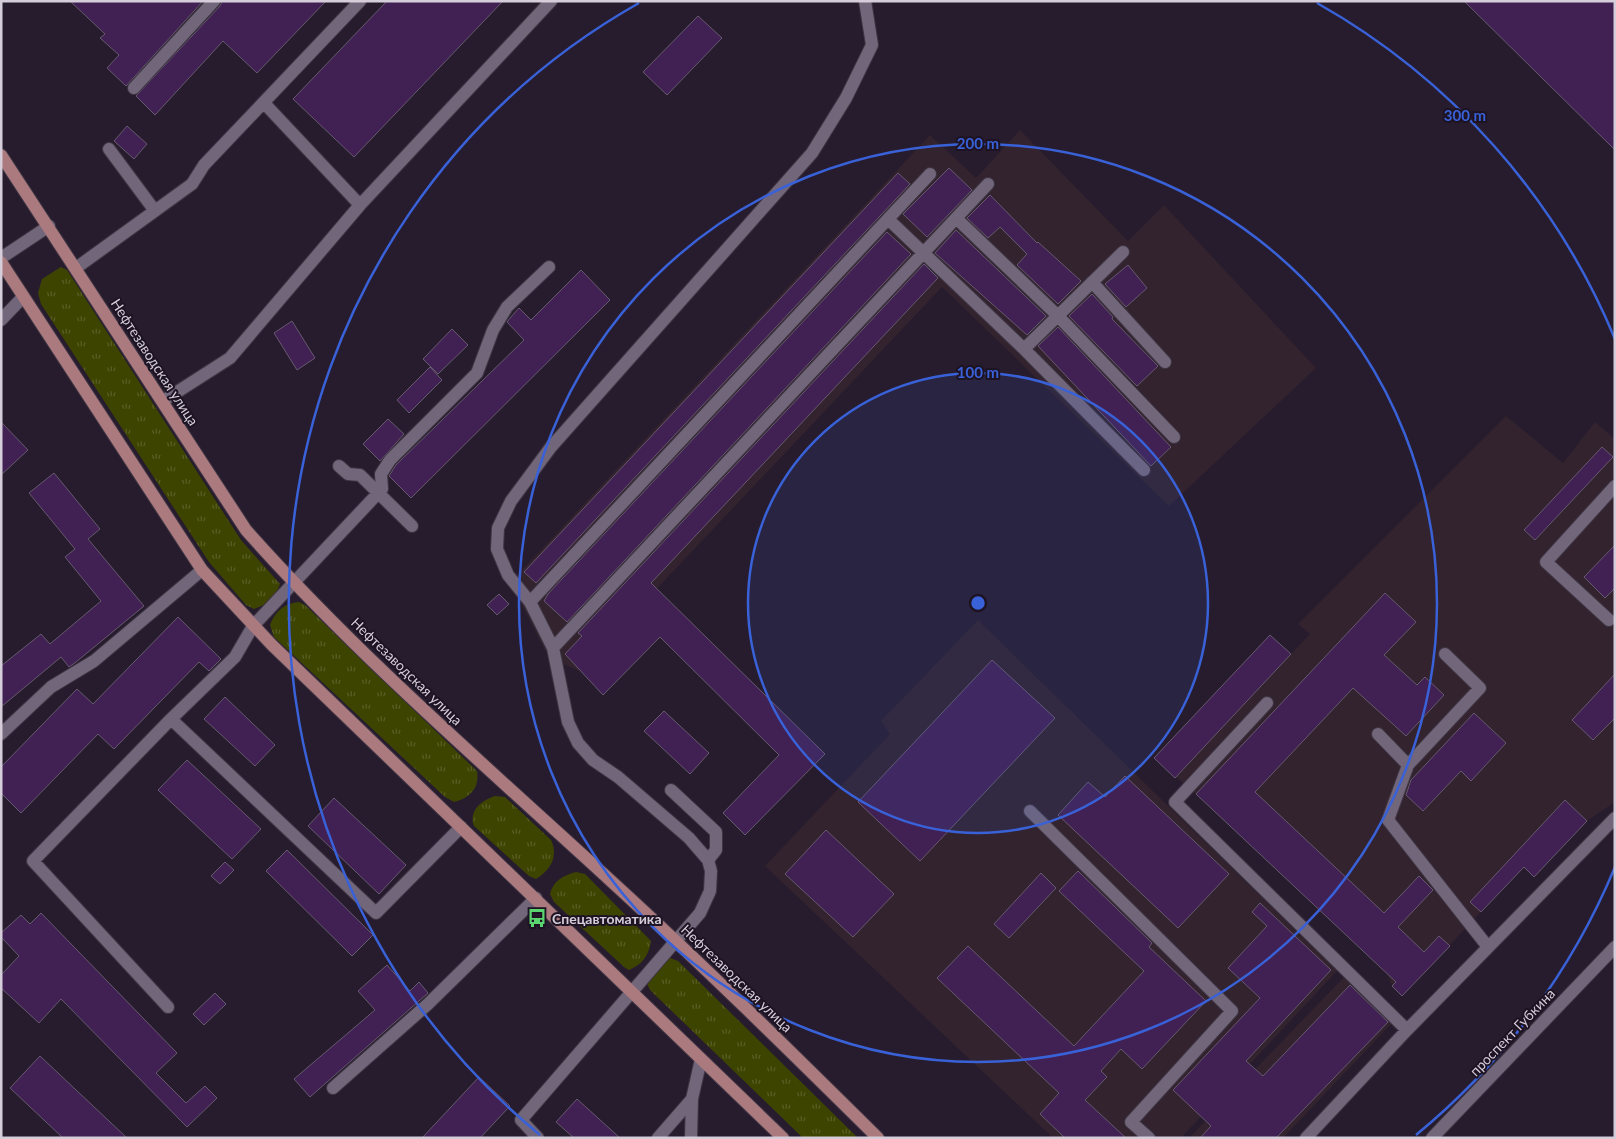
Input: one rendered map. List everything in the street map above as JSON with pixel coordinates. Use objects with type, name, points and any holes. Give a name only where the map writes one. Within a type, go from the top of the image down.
[{"type":"main road","name":"Нефтезаводская улица","points":[[1,155],[246,530],[294,584],[437,720],[677,940],[878,1138]]},
{"type":"main road","points":[[1,262],[202,570],[253,626],[783,1138]]},
{"type":"street","points":[[134,88],[214,1]]},
{"type":"street","points":[[76,268],[192,184],[204,165],[360,1]]},
{"type":"street","points":[[163,401],[230,358],[360,205],[551,1]]},
{"type":"street","points":[[538,1138],[521,1120],[700,913],[710,891],[711,871],[708,860],[688,838],[618,777],[593,760],[578,743],[568,722],[553,648],[530,602],[508,575],[497,549],[498,528],[510,501],[551,447],[812,153],[846,98],[872,45],[865,1]]},
{"type":"street","points":[[264,103],[360,205]]},
{"type":"street","points":[[109,149],[155,211]]},
{"type":"street","points":[[530,602],[930,174]]},
{"type":"street","points":[[553,648],[988,184]]},
{"type":"street","points":[[956,218],[1057,315],[1174,437]]},
{"type":"street","points":[[888,219],[1024,349],[1144,470]]},
{"type":"street","points":[[1,258],[49,226]]},
{"type":"street","points":[[1024,349],[1123,252]]},
{"type":"street","points":[[168,1007],[33,861],[235,656],[253,626],[382,489],[381,474],[390,460],[477,374],[493,330],[507,308],[549,267]]},
{"type":"street","points":[[1092,282],[1165,362]]},
{"type":"street","points":[[1,320],[23,297]]},
{"type":"street","points":[[339,466],[348,474],[360,475],[412,526]]},
{"type":"street","points":[[1613,620],[1546,562],[1615,486]]},
{"type":"street","points":[[1,734],[51,687],[94,661],[202,570]]},
{"type":"street","points":[[1445,654],[1480,688],[1408,765],[1388,820],[1488,947]]},
{"type":"street","points":[[1267,703],[1174,802],[1407,1030]]},
{"type":"street","points":[[172,719],[376,913],[461,827]]},
{"type":"street","points":[[1378,734],[1408,765]]},
{"type":"street","points":[[671,790],[716,832],[716,850],[708,860]]},
{"type":"street","points":[[1030,811],[1232,1011],[1131,1122],[1149,1138]]},
{"type":"street","points":[[1306,1138],[1407,1030],[1615,818]]},
{"type":"street","points":[[333,1088],[428,1004],[536,898]]},
{"type":"street","name":"проспект Губкина","points":[[1432,1138],[1615,947]]},
{"type":"street","points":[[692,1138],[692,1099],[701,1059]]},
{"type":"street","points":[[658,1138],[692,1099]]},
{"type":"shaded area","points":[[1020,130],[1128,241],[1164,205],[1316,368],[1169,506],[942,287],[579,671],[549,658],[521,603],[508,585],[930,135],[976,178]]},
{"type":"shaded area","points":[[1506,416],[1563,463],[1595,422],[1615,439],[1615,802],[1587,821],[1534,877],[1523,867],[1402,996],[1392,986],[1387,973],[1196,794],[1154,758],[1270,635],[1291,654],[1310,634],[1298,624]]},
{"type":"shaded area","points":[[978,620],[1337,971],[1181,1138],[1053,1138],[765,866],[890,734],[881,721]]},
{"type":"shaded area","points":[[1345,976],[1393,1022],[1283,1138],[1189,1138]]},
{"type":"green space","points":[[61,267],[67,270],[241,540],[280,584],[273,601],[254,609],[246,605],[209,562],[41,304],[38,293],[42,279]]},
{"type":"green space","points":[[299,602],[305,605],[477,771],[477,782],[469,795],[454,802],[445,797],[274,637],[270,625],[275,616],[285,606]]},
{"type":"green space","points":[[495,796],[505,797],[551,840],[554,852],[552,862],[545,872],[536,879],[529,876],[474,826],[473,816],[477,807],[485,800]]},
{"type":"green space","points":[[576,872],[585,874],[651,941],[649,951],[644,959],[634,968],[629,970],[624,967],[554,902],[550,894],[556,882]]},
{"type":"green space","points":[[670,958],[678,961],[858,1138],[803,1138],[650,990],[646,981],[665,960]]},
{"type":"building","points":[[70,1],[203,1],[126,86],[107,68],[119,55],[100,38],[105,34]]},
{"type":"building","points":[[222,1],[326,1],[257,73],[223,41],[155,115],[136,96],[220,6]]},
{"type":"building","points":[[387,1],[503,1],[354,157],[293,99]]},
{"type":"building","points":[[1464,1],[1615,1],[1615,150]]},
{"type":"building","points":[[698,16],[722,38],[667,95],[643,72]]},
{"type":"building","points":[[127,126],[147,144],[134,159],[114,141]]},
{"type":"building","points":[[949,168],[972,190],[927,237],[903,214]]},
{"type":"building","points":[[898,173],[910,184],[536,583],[524,572]]},
{"type":"building","points":[[990,195],[1037,243],[1081,281],[1058,304],[1017,265],[1027,254],[1000,227],[988,238],[967,218]]},
{"type":"building","points":[[956,230],[1046,316],[1027,335],[935,253]]},
{"type":"building","points":[[887,232],[911,254],[567,622],[544,601],[548,594]]},
{"type":"building","points":[[924,264],[938,278],[651,583],[825,754],[745,835],[723,813],[779,755],[660,637],[603,695],[565,654],[582,636],[578,633]]},
{"type":"building","points":[[1128,265],[1147,288],[1126,307],[1105,284]]},
{"type":"building","points":[[581,270],[610,300],[411,498],[389,476],[396,465],[524,340],[507,322],[519,308],[531,320]]},
{"type":"building","points":[[1092,294],[1113,317],[1112,319],[1158,366],[1137,386],[1069,316]]},
{"type":"building","points":[[292,321],[315,358],[297,370],[274,333]]},
{"type":"building","points":[[1058,327],[1171,447],[1151,466],[1038,346]]},
{"type":"building","points":[[452,329],[468,345],[438,374],[423,359]]},
{"type":"building","points":[[430,367],[442,380],[409,413],[397,400]]},
{"type":"building","points":[[388,419],[404,434],[380,461],[363,444]]},
{"type":"building","points":[[1,422],[28,450],[1,475]]},
{"type":"building","points":[[1602,447],[1613,457],[1535,540],[1524,530]]},
{"type":"building","points":[[54,473],[100,529],[88,539],[144,606],[69,667],[61,657],[1,707],[1,666],[41,634],[50,644],[101,601],[65,557],[75,549],[29,493]]},
{"type":"building","points":[[1615,545],[1615,588],[1605,598],[1584,577]]},
{"type":"building","points":[[1385,593],[1416,622],[1384,655],[1417,685],[1425,677],[1444,695],[1406,736],[1353,688],[1255,792],[1384,913],[1419,876],[1433,890],[1398,927],[1424,952],[1439,936],[1450,946],[1402,996],[1392,986],[1396,982],[1196,794]]},
{"type":"building","points":[[499,594],[509,604],[497,615],[487,605]]},
{"type":"building","points":[[178,617],[221,659],[209,671],[199,662],[114,749],[98,734],[21,813],[1,793],[1,767],[77,689],[93,704]]},
{"type":"building","points":[[1270,635],[1291,654],[1175,778],[1154,758]]},
{"type":"building","points":[[992,660],[1055,718],[920,861],[858,802]]},
{"type":"building","points":[[1615,674],[1615,718],[1593,740],[1572,720]]},
{"type":"building","points":[[225,697],[275,745],[255,766],[204,719]]},
{"type":"building","points":[[664,711],[709,753],[690,774],[644,731]]},
{"type":"building","points":[[1474,713],[1506,743],[1471,781],[1461,771],[1423,811],[1406,795],[1411,780]]},
{"type":"building","points":[[187,760],[261,829],[232,859],[158,790]]},
{"type":"building","points":[[1125,776],[1229,874],[1178,928],[1058,815],[1088,782],[1105,797]]},
{"type":"building","points":[[334,798],[406,865],[379,894],[308,826]]},
{"type":"building","points":[[1565,800],[1587,821],[1534,877],[1524,867],[1481,912],[1470,902]]},
{"type":"building","points":[[826,830],[894,894],[853,937],[785,874]]},
{"type":"building","points":[[287,850],[373,935],[352,956],[266,871]]},
{"type":"building","points":[[225,862],[234,870],[220,884],[211,876]]},
{"type":"building","points":[[1078,871],[1152,943],[1149,947],[1206,1001],[1142,1069],[1121,1049],[1101,1071],[1107,1077],[1085,1100],[1126,1138],[1065,1138],[1040,1114],[1059,1093],[937,978],[968,946],[1074,1046],[1144,971],[1059,891]]},
{"type":"building","points":[[1041,873],[1056,888],[1009,938],[994,924]]},
{"type":"building","points":[[1260,903],[1331,970],[1246,1061],[1263,1076],[1350,985],[1388,1022],[1276,1138],[1200,1138],[1211,1126],[1173,1090],[1260,998],[1228,968],[1267,926],[1252,912]]},
{"type":"building","points":[[41,913],[177,1053],[156,1073],[186,1103],[205,1086],[217,1098],[187,1127],[61,999],[39,1023],[1,988],[1,975],[19,956],[1,937],[1,933],[21,915],[30,924]]},
{"type":"building","points":[[387,965],[410,991],[419,982],[428,993],[310,1097],[294,1079],[375,1010],[358,991]]},
{"type":"building","points":[[215,993],[226,1004],[204,1025],[193,1014]]},
{"type":"building","points":[[40,1056],[127,1138],[63,1138],[10,1088]]},
{"type":"building","points":[[479,1077],[510,1106],[480,1138],[422,1138]]},
{"type":"building","points":[[577,1099],[620,1138],[574,1138],[556,1122]]},
{"type":"place","name":"Спецавтоматика","points":[[537,918]]}]
